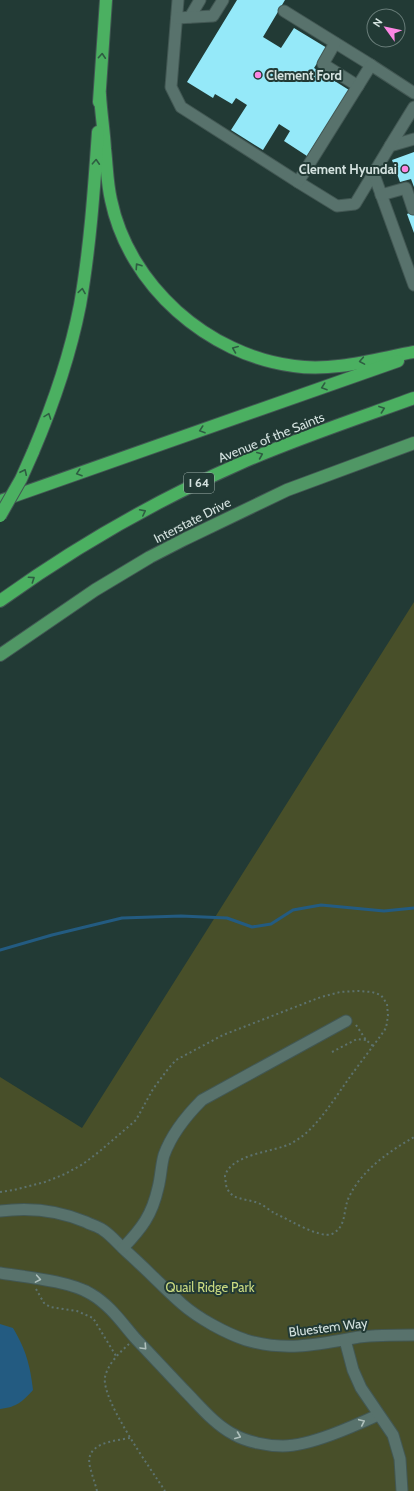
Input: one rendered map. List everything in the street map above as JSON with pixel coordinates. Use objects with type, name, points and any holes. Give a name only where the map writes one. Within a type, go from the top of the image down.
[{"type":"highway","points":[[0,516],[21,479],[33,452],[60,381],[80,306],[91,230],[106,0]]},
{"type":"highway","points":[[100,94],[111,201],[120,228],[133,258],[152,286],[173,310],[196,328],[225,345],[264,361],[295,367],[330,367],[414,352]]},
{"type":"highway","name":"Avenue of the Saints","points":[[0,501],[414,355]]},
{"type":"highway","name":"Avenue of the Saints","points":[[0,601],[35,576],[101,535],[204,481],[275,449],[414,398]]},
{"type":"main road","name":"Interstate Drive","points":[[0,655],[95,590],[138,563],[288,490],[414,443]]},
{"type":"street","points":[[178,0],[171,87],[180,107],[337,206],[355,204],[373,172],[414,107]]},
{"type":"street","points":[[190,17],[200,0]]},
{"type":"street","points":[[177,18],[213,16],[223,0]]},
{"type":"street","points":[[284,11],[414,92]]},
{"type":"street","points":[[335,43],[323,64],[358,86]]},
{"type":"street","points":[[298,182],[371,65]]},
{"type":"street","points":[[390,146],[414,138]]},
{"type":"street","points":[[373,172],[414,285]]},
{"type":"street","points":[[381,195],[406,188],[412,209]]},
{"type":"street","points":[[123,1248],[141,1230],[153,1209],[159,1188],[164,1156],[173,1135],[186,1116],[202,1100],[346,1020]]},
{"type":"street","name":"Bluestem Way","points":[[0,1211],[22,1208],[51,1210],[76,1218],[102,1230],[144,1267],[183,1305],[221,1329],[245,1340],[278,1347],[319,1345],[385,1335],[414,1335]]},
{"type":"street","points":[[0,1273],[72,1286],[90,1294],[106,1305],[199,1406],[222,1427],[235,1435],[260,1443],[284,1446],[303,1443],[324,1437],[351,1427],[378,1414]]},
{"type":"street","points":[[345,1340],[361,1388],[394,1436],[400,1459],[402,1491]]},
{"type":"path","points":[[0,1192],[45,1182],[65,1174],[83,1164],[136,1120],[153,1089],[176,1060],[223,1035],[321,997],[340,992],[372,992],[381,995],[387,1004],[388,1016],[386,1028],[326,1111],[309,1130],[291,1143],[273,1150],[253,1154],[239,1160],[229,1169],[225,1177],[227,1189],[233,1196],[259,1203],[273,1212],[320,1235],[330,1235],[337,1231],[343,1223],[349,1196],[364,1175],[381,1159],[414,1137]]},
{"type":"path","points":[[346,1020],[352,1018],[366,1040],[373,1046]]},
{"type":"path","points":[[332,1052],[357,1039],[366,1040]]},
{"type":"path","points":[[32,1278],[40,1297],[50,1307],[77,1310],[93,1318],[116,1356]]},
{"type":"path","points":[[135,1338],[116,1356],[106,1376],[105,1385],[116,1412],[130,1438],[165,1491]]},
{"type":"path","points":[[97,1491],[90,1466],[90,1454],[96,1446],[130,1438]]},
{"type":"green space","name":"Quail Ridge Park","points":[[414,602],[414,1491],[0,1491],[0,1077],[82,1128]]},
{"type":"water","points":[[0,1324],[13,1328],[21,1343],[27,1358],[33,1390],[19,1403],[11,1407],[0,1409]]},
{"type":"building","name":"Clement Ford","points":[[237,0],[285,0],[263,37],[281,48],[294,28],[327,48],[314,68],[349,90],[307,156],[284,141],[290,131],[279,124],[263,150],[231,130],[247,105],[236,98],[232,104],[215,94],[213,98],[187,82]]},
{"type":"building","name":"Clement Hyundai","points":[[414,152],[414,187],[411,179],[400,182],[392,160]]},
{"type":"building","name":"Clement Hyundai","points":[[414,211],[414,233],[407,214]]},
{"type":"waterway","points":[[0,950],[52,935],[122,918],[181,916],[227,918],[252,927],[271,924],[293,910],[321,905],[384,911],[414,908]]},
{"type":"place","name":"Clement Ford","points":[[258,75]]},
{"type":"place","name":"Clement Hyundai","points":[[405,169]]}]
